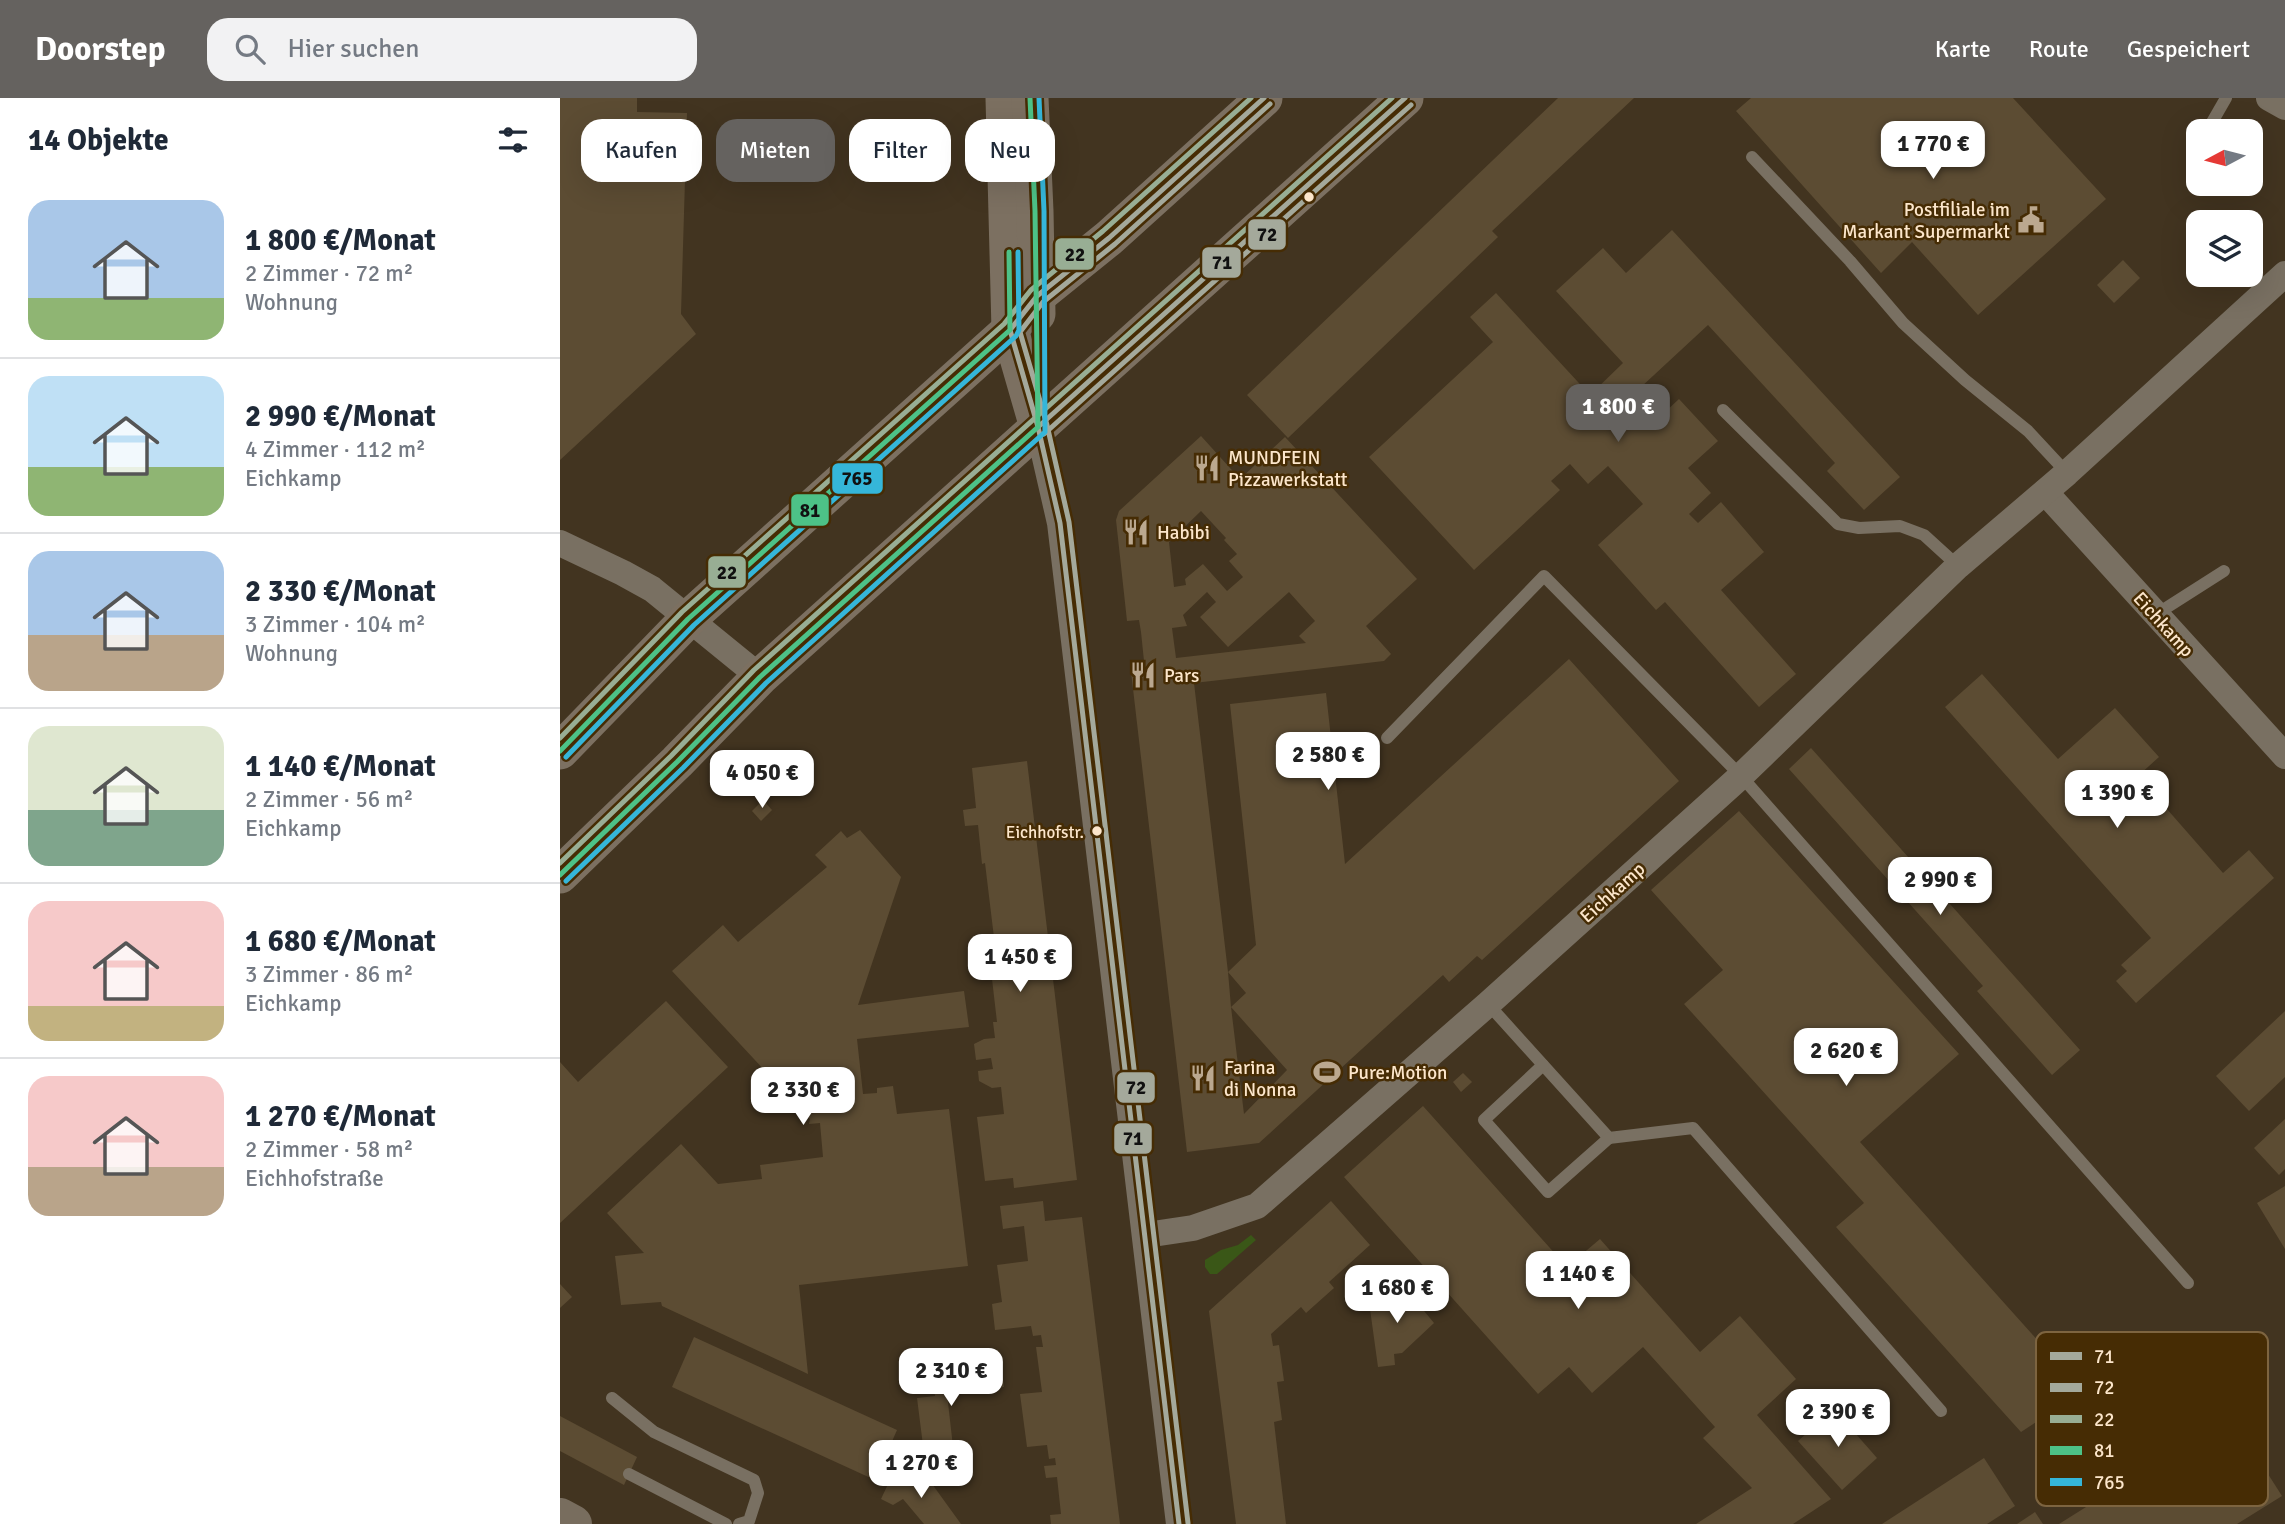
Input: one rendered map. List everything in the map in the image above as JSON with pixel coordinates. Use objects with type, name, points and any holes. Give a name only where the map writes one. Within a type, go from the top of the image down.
[{"type":"highway","points":[[560,1517],[573,1524]]},
{"type":"main road","points":[[1004,98],[1010,330],[1038,427]]},
{"type":"main road","points":[[1030,98],[1037,296],[1038,427]]},
{"type":"main road","points":[[560,751],[688,619],[1010,330],[1037,296],[1109,238],[1264,98]]},
{"type":"main road","points":[[560,875],[760,677],[1405,98]]},
{"type":"street","points":[[2269,98],[2285,107]]},
{"type":"street","name":"Eichkamp","points":[[1146,1235],[1193,1227],[1257,1206],[1488,1004],[1741,776],[1958,566],[2067,473],[2285,274]]},
{"type":"street","points":[[1038,427],[1060,523],[1179,1524]]},
{"type":"street","name":"Eichkamp","points":[[2045,492],[2285,756]]},
{"type":"street","points":[[560,543],[652,589],[760,677]]},
{"type":"lane","points":[[2214,119],[2226,98]]},
{"type":"lane","points":[[1752,157],[1850,261],[1903,323],[1965,380],[2028,431],[2067,473]]},
{"type":"lane","points":[[1723,410],[1838,524],[1859,528],[1900,526],[1924,536],[1958,566]]},
{"type":"lane","points":[[2155,615],[2224,571]]},
{"type":"lane","points":[[1387,738],[1544,576],[1741,776],[2188,1283]]},
{"type":"lane","points":[[1488,1004],[1609,1138]]},
{"type":"lane","points":[[1543,1065],[1484,1120],[1548,1192],[1609,1138],[1693,1128],[1941,1411]]},
{"type":"lane","points":[[612,1398],[654,1432],[754,1480],[758,1493],[749,1521],[739,1524]]},
{"type":"lane","points":[[629,1474],[726,1524]]},
{"type":"green space","points":[[1251,1235],[1256,1240],[1217,1274],[1210,1274],[1205,1267],[1205,1260],[1221,1250],[1238,1245]]},
{"type":"building","points":[[560,98],[637,98],[637,112],[687,113],[687,119],[581,119],[581,182],[685,182],[681,314],[696,334],[560,460]]},
{"type":"building","points":[[1558,98],[1634,98],[1492,231],[1498,237],[1288,438],[1247,395]]},
{"type":"building","points":[[1751,98],[2013,98],[2106,199],[1978,315],[1912,242],[1881,273],[1736,111]]},
{"type":"building","points":[[1672,230],[1900,477],[1864,510],[1827,471],[1835,463],[1708,325],[1627,400],[1651,425],[1679,399],[1718,441],[1688,468],[1711,493],[1689,514],[1698,523],[1721,502],[1764,552],[1721,590],[1796,674],[1759,707],[1665,602],[1656,610],[1598,545],[1643,504],[1608,466],[1588,484],[1570,464],[1551,481],[1560,490],[1474,570],[1369,457],[1493,342],[1470,317],[1496,293],[1590,395],[1623,363],[1556,291],[1603,248],[1626,273]]},
{"type":"building","points":[[2123,260],[2140,278],[2114,303],[2097,285]]},
{"type":"building","points":[[1201,436],[1240,479],[1285,437],[1417,579],[1366,626],[1391,654],[1384,661],[1194,683],[1228,972],[1256,945],[1230,704],[1326,693],[1345,864],[1569,659],[1679,781],[1482,960],[1477,956],[1449,982],[1443,975],[1259,1143],[1187,1152],[1130,663],[1144,661],[1141,632],[1139,620],[1127,621],[1116,520],[1119,511]],"holes":[[[1201,511],[1237,554],[1229,561],[1243,577],[1227,591],[1203,564],[1185,579],[1186,585],[1174,587],[1169,542]],[[1207,592],[1216,602],[1200,617],[1228,647],[1289,592],[1315,621],[1299,636],[1306,643],[1176,658],[1172,628],[1187,626],[1183,615]],[[1228,972],[1246,993],[1231,1007]],[[1231,1007],[1287,1070],[1244,1114]]]},
{"type":"building","points":[[1982,674],[2058,759],[2115,708],[2159,757],[2138,776],[2223,873],[2249,850],[2274,878],[2136,1003],[2116,981],[2127,971],[2121,965],[2151,938],[1945,707]]},
{"type":"building","points":[[1811,748],[2080,1050],[2052,1075],[1977,991],[1983,986],[1789,769]]},
{"type":"building","points":[[1027,761],[1077,1180],[1014,1188],[1013,1178],[985,1181],[977,1117],[1004,1114],[1001,1087],[992,1088],[979,1081],[978,1071],[993,1069],[991,1058],[976,1060],[974,1044],[995,1038],[993,1022],[997,1022],[992,979],[999,979],[978,825],[965,826],[963,810],[976,808],[972,768]]},
{"type":"building","points":[[763,800],[772,810],[761,821],[752,811]]},
{"type":"building","points":[[1739,811],[1959,1054],[1860,1142],[2036,1339],[2036,1422],[2021,1432],[1836,1227],[1864,1203],[1684,1004],[1723,970],[1651,890]]},
{"type":"building","points":[[860,830],[901,877],[858,1005],[964,991],[969,1027],[857,1039],[863,1094],[877,1093],[877,1088],[893,1086],[897,1114],[949,1109],[968,1266],[799,1285],[808,1374],[662,1306],[661,1302],[621,1305],[615,1256],[644,1253],[607,1213],[681,1144],[718,1184],[762,1179],[760,1165],[823,1157],[820,1123],[809,1124],[810,1119],[672,971],[723,925],[738,942],[827,867],[815,855],[841,831],[847,838]]},
{"type":"building","points":[[666,1001],[728,1067],[560,1223],[560,1062],[578,1082]]},
{"type":"building","points":[[2285,1011],[2285,1077],[2249,1111],[2216,1076]]},
{"type":"building","points":[[1463,1073],[1472,1082],[1461,1092],[1453,1082]]},
{"type":"building","points":[[1423,1106],[1567,1267],[1600,1239],[1700,1352],[1740,1316],[1796,1379],[1757,1415],[1831,1499],[1793,1524],[1696,1524],[1752,1488],[1703,1438],[1715,1427],[1643,1347],[1592,1393],[1569,1367],[1538,1394],[1344,1177]]},
{"type":"building","points":[[2285,1119],[2285,1169],[2279,1175],[2254,1148]]},
{"type":"building","points":[[2285,1186],[2285,1249],[2257,1203]]},
{"type":"building","points":[[1043,1201],[1045,1221],[1082,1217],[1120,1524],[1051,1524],[1050,1515],[1061,1514],[1057,1477],[1046,1478],[1044,1466],[1056,1465],[1055,1458],[1049,1459],[1047,1445],[1027,1447],[1020,1394],[1042,1392],[1036,1347],[1043,1347],[1041,1335],[1033,1336],[1031,1326],[995,1330],[992,1304],[1002,1302],[997,1265],[1028,1261],[1024,1226],[1003,1229],[1000,1206]]},
{"type":"building","points":[[1331,1201],[1370,1245],[1329,1282],[1334,1288],[1306,1313],[1301,1307],[1271,1334],[1273,1346],[1279,1345],[1284,1381],[1277,1382],[1282,1420],[1274,1422],[1286,1524],[1236,1524],[1209,1311]]},
{"type":"building","points":[[1401,1283],[1434,1323],[1402,1353],[1394,1354],[1395,1365],[1378,1367],[1370,1309]]},
{"type":"building","points":[[560,1284],[572,1297],[560,1308]]},
{"type":"building","points":[[694,1337],[897,1430],[875,1480],[672,1387]]},
{"type":"building","points":[[1000,1358],[1004,1387],[947,1394],[956,1473],[927,1477],[917,1398],[935,1396],[931,1366]]},
{"type":"building","points":[[1834,1409],[1877,1458],[1842,1490],[1798,1441]]},
{"type":"building","points":[[560,1416],[637,1457],[624,1485],[560,1451]]},
{"type":"building","points":[[1984,1458],[2015,1506],[1987,1524],[1882,1524]]},
{"type":"building","points":[[2268,1474],[2282,1496],[2268,1505]]},
{"type":"building","points":[[927,1477],[961,1524],[924,1524],[903,1499],[893,1505],[881,1499],[890,1480]]},
{"type":"building","points":[[2088,1506],[2266,1506],[2237,1524],[2059,1524]]},
{"type":"building","points":[[2035,1512],[2043,1524],[2017,1524]]},
{"type":"transit line","name":"81","points":[[560,875],[760,677],[1038,427],[1035,211],[1030,98]]},
{"type":"transit line","name":"765","points":[[566,881],[766,683],[1045,432],[1044,211],[1039,98]]},
{"type":"transit line","name":"22","points":[[560,738],[682,612],[1004,324],[1031,290],[1103,231],[1251,98]]},
{"type":"transit line","name":"71","points":[[1179,1524],[1060,523],[1038,427],[1010,330],[1037,296],[1109,238],[1264,98]]},
{"type":"transit line","name":"22","points":[[560,863],[671,756],[754,670],[1392,98]]},
{"type":"transit line","name":"71","points":[[1038,427],[1405,98]]},
{"type":"transit line","name":"72","points":[[1188,1523],[1069,522],[1047,425],[1020,332],[1043,302],[1115,244],[1270,104]]},
{"type":"transit line","name":"72","points":[[1044,434],[1411,105]]},
{"type":"transit line","name":"81","points":[[560,751],[688,619],[1010,330],[1009,252]]},
{"type":"transit line","name":"765","points":[[566,757],[694,625],[1016,336],[1019,330],[1018,252]]},
{"type":"place","name":"Postfiliale im Markant Supermarkt","points":[[2031,220]]},
{"type":"place","name":"MUNDFEIN Pizzawerkstatt","points":[[1207,468]]},
{"type":"place","name":"Habibi","points":[[1136,532]]},
{"type":"place","name":"Pars","points":[[1143,675]]},
{"type":"place","name":"Eichhofstr.","points":[[1097,831]]},
{"type":"place","name":"Pure:Motion","points":[[1327,1072]]},
{"type":"place","name":"Farina di Nonna","points":[[1203,1078]]}]
